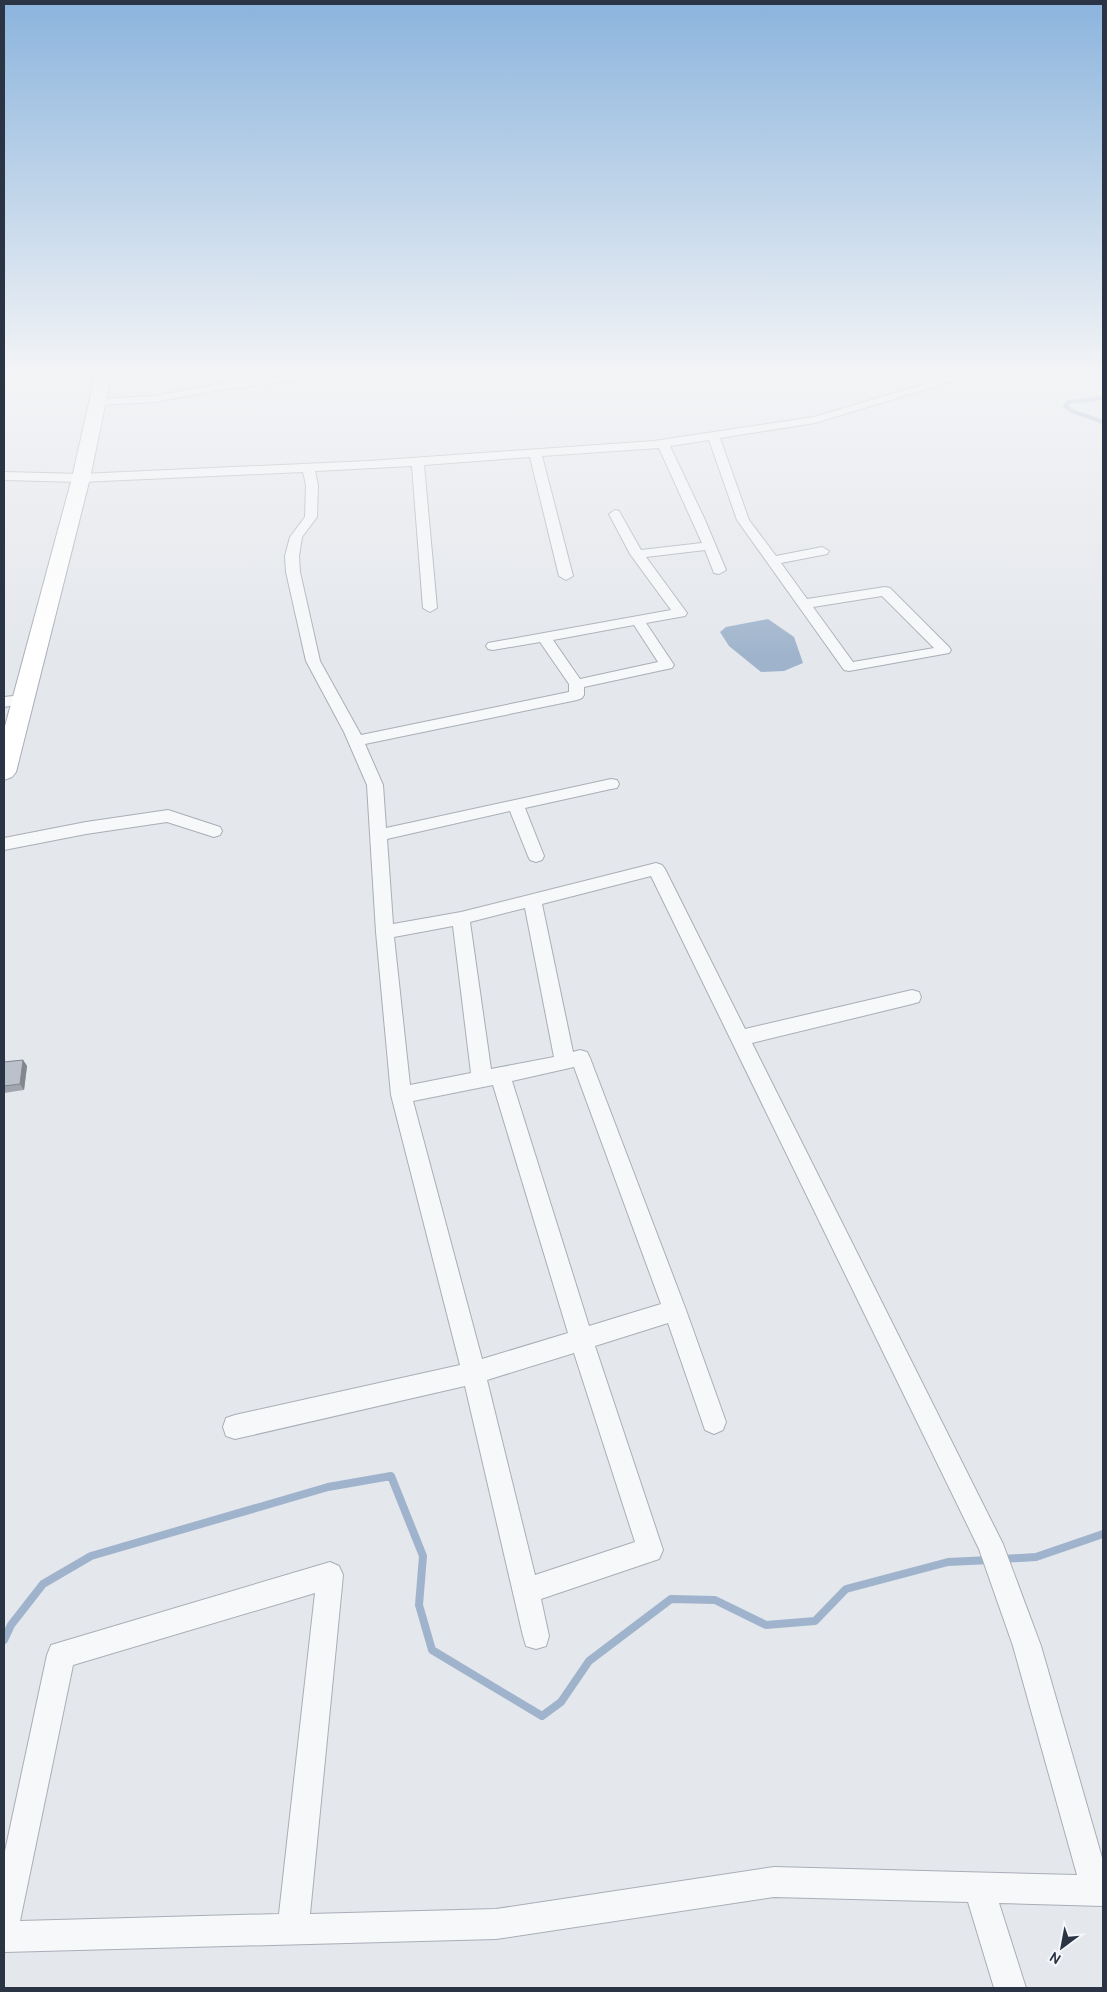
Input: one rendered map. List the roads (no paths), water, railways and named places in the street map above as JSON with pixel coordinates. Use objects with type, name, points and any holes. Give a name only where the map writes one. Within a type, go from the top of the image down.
[{"type":"main road","points":[[4,772],[13,701],[82,469]]},
{"type":"street","points":[[4,476],[80,478],[286,469]]},
{"type":"street","points":[[308,469],[312,485],[311,517],[296,537],[292,556],[293,572],[313,660],[356,741],[375,785],[385,932],[401,1095],[474,1374],[524,1592],[536,1636]]},
{"type":"street","points":[[419,469],[430,608]]},
{"type":"street","points":[[539,469],[566,576]]},
{"type":"street","points":[[675,469],[700,520],[719,570]]},
{"type":"street","points":[[725,469],[744,520],[773,561],[804,604],[849,666],[944,650],[885,592],[804,604]]},
{"type":"street","points":[[493,646],[680,613],[637,554],[615,514]]},
{"type":"street","points":[[637,554],[709,546]]},
{"type":"street","points":[[773,561],[822,551]]},
{"type":"street","points":[[576,684],[667,665],[638,621]]},
{"type":"street","points":[[356,741],[577,696],[576,684],[544,637]]},
{"type":"street","points":[[378,835],[611,784]]},
{"type":"street","points":[[516,805],[536,856]]},
{"type":"street","points":[[4,844],[86,828],[168,816],[214,830]]},
{"type":"street","points":[[4,1937],[496,1924],[774,1882],[1100,1891],[1027,1646],[999,1574],[990,1544],[656,869],[461,918],[385,932]]},
{"type":"street","points":[[532,900],[565,1062]]},
{"type":"street","points":[[461,918],[491,1077],[581,1339],[650,1550],[524,1592]]},
{"type":"street","points":[[740,1038],[912,997]]},
{"type":"street","points":[[401,1095],[580,1058],[676,1310],[714,1422]]},
{"type":"street","points":[[235,1427],[474,1374],[676,1310]]},
{"type":"street","points":[[4,1926],[61,1655],[330,1575],[294,1930]]},
{"type":"street","points":[[979,1888],[1010,1988]]},
{"type":"water","points":[[768,619],[794,637],[803,663],[784,671],[761,672],[729,646],[720,632],[726,627]]},
{"type":"waterway","points":[[4,1640],[11,1625],[43,1584],[91,1556],[328,1487],[391,1476],[423,1556],[419,1605],[432,1650],[542,1716],[561,1702],[589,1661],[671,1599],[715,1600],[766,1625],[815,1621],[846,1589],[948,1562],[990,1560]]},
{"type":"waterway","points":[[1002,1559],[1036,1557],[1103,1534]]}]
